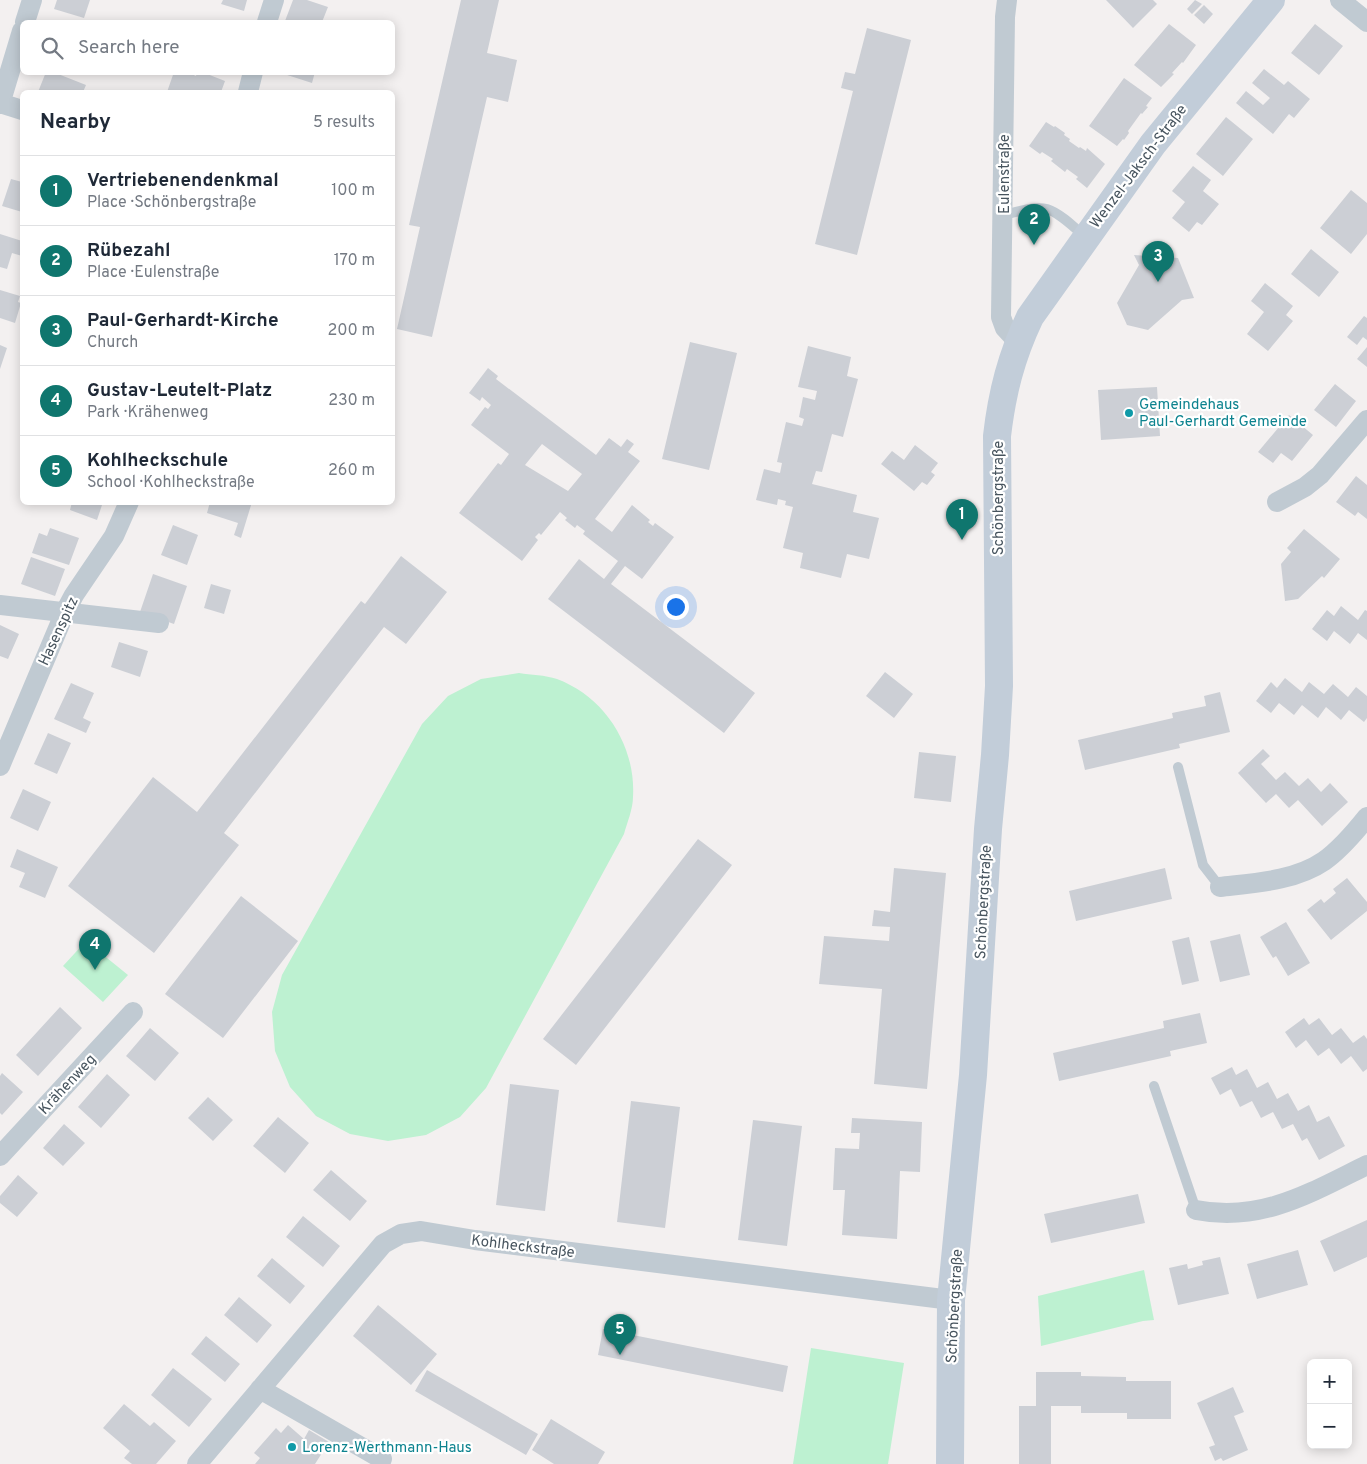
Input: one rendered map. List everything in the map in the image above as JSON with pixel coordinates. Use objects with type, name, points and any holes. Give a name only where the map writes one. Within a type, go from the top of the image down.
[{"type":"street","points":[[26,20],[32,0]]},
{"type":"street","points":[[268,20],[274,0]]},
{"type":"street","name":"Eulenstraße","points":[[1007,0],[1005,17],[1004,215],[1001,317],[1005,328],[1018,342]]},
{"type":"street","name":"Wenzel-Jaksch-Straße","points":[[1018,342],[1030,317],[1178,112],[1271,0]]},
{"type":"street","points":[[1340,0],[1367,22]]},
{"type":"street","points":[[20,38],[0,103],[20,109]]},
{"type":"street","points":[[248,90],[252,75]]},
{"type":"street","name":"Schönbergstraße","points":[[950,1464],[951,1300],[973,1075],[988,829],[996,755],[1000,686],[997,436],[1001,399],[1018,342]]},
{"type":"street","points":[[1277,502],[1305,487],[1320,475],[1367,420]]},
{"type":"street","name":"Hasenspitz","points":[[0,766],[65,612],[74,595],[114,536],[127,505]]},
{"type":"street","points":[[0,605],[159,623]]},
{"type":"street","points":[[1220,887],[1272,880],[1303,872],[1322,862],[1336,851],[1367,817]]},
{"type":"street","name":"Krähenweg","points":[[0,1156],[133,1012]]},
{"type":"street","points":[[1196,1210],[1225,1214],[1252,1212],[1286,1202],[1367,1165]]},
{"type":"street","name":"Kohlheckstraße","points":[[197,1464],[383,1244],[401,1234],[421,1231],[474,1240],[951,1300]]},
{"type":"street","points":[[260,1389],[386,1462]]},
{"type":"lane","points":[[1004,215],[1021,210],[1047,209],[1067,221],[1086,238]]},
{"type":"lane","points":[[1178,767],[1203,865],[1220,887]]},
{"type":"lane","points":[[1154,1086],[1196,1210]]},
{"type":"green space","points":[[519,673],[557,679],[574,687],[590,698],[614,726],[623,742],[633,778],[632,806],[624,834],[486,1088],[460,1117],[426,1135],[388,1141],[350,1134],[316,1116],[290,1087],[275,1051],[272,1012],[282,975],[422,724],[448,696],[481,679]]},
{"type":"green space","points":[[86,941],[128,975],[103,1002],[63,966]]},
{"type":"green space","points":[[1144,1270],[1154,1320],[1041,1346],[1038,1296]]},
{"type":"green space","points":[[811,1348],[904,1363],[888,1464],[793,1464]]},
{"type":"building","points":[[57,0],[90,0],[84,18],[54,9]]},
{"type":"building","points":[[223,0],[247,0],[244,11],[221,4]]},
{"type":"building","points":[[293,0],[307,0],[328,7],[323,20],[285,20]]},
{"type":"building","points":[[461,0],[499,0],[487,53],[517,60],[508,102],[487,97],[432,337],[397,329],[420,227],[409,225]]},
{"type":"building","points":[[1106,0],[1153,0],[1157,4],[1133,28]]},
{"type":"building","points":[[1195,0],[1202,4],[1192,14],[1187,9]]},
{"type":"building","points":[[1204,5],[1213,14],[1204,24],[1194,15]]},
{"type":"building","points":[[1169,24],[1196,45],[1183,63],[1172,73],[1174,74],[1161,87],[1134,65]]},
{"type":"building","points":[[1315,24],[1343,46],[1319,75],[1291,53]]},
{"type":"building","points":[[867,28],[911,40],[857,255],[815,244],[853,91],[841,88],[845,72],[855,74]]},
{"type":"building","points":[[1264,69],[1284,85],[1288,81],[1310,99],[1294,118],[1289,114],[1273,134],[1236,103],[1246,91],[1263,105],[1270,98],[1252,83]]},
{"type":"building","points":[[45,75],[61,75],[86,85],[84,90],[39,90]]},
{"type":"building","points":[[173,75],[210,75],[225,81],[222,90],[168,90]]},
{"type":"building","points":[[287,75],[314,75],[312,83]]},
{"type":"building","points":[[1124,78],[1152,98],[1146,106],[1148,107],[1141,113],[1128,131],[1129,133],[1124,140],[1117,146],[1089,126]]},
{"type":"building","points":[[1226,117],[1253,139],[1223,176],[1196,154]]},
{"type":"building","points":[[1046,122],[1065,133],[1064,135],[1070,139],[1069,141],[1079,148],[1086,151],[1087,148],[1105,164],[1087,188],[1076,179],[1078,177],[1067,169],[1065,172],[1051,161],[1053,159],[1042,152],[1040,154],[1029,146]]},
{"type":"building","points":[[1193,166],[1211,180],[1203,191],[1219,204],[1202,225],[1197,222],[1189,232],[1172,218],[1185,202],[1172,191]]},
{"type":"building","points":[[11,179],[20,181],[20,211],[2,206]]},
{"type":"building","points":[[1351,190],[1367,203],[1367,234],[1351,254],[1320,228]]},
{"type":"building","points":[[0,234],[20,240],[20,255],[12,253],[7,269],[0,267]]},
{"type":"building","points":[[1311,249],[1339,272],[1319,297],[1291,274]]},
{"type":"building","points":[[1134,255],[1178,258],[1194,298],[1182,300],[1148,330],[1127,325],[1117,303],[1139,265]]},
{"type":"building","points":[[1265,283],[1293,306],[1286,315],[1293,321],[1268,351],[1247,334],[1264,312],[1251,301]]},
{"type":"building","points":[[0,290],[20,296],[18,302],[20,303],[20,306],[15,323],[0,318]]},
{"type":"building","points":[[1364,316],[1367,318],[1367,340],[1363,337],[1357,345],[1347,337]]},
{"type":"building","points":[[690,342],[737,353],[709,470],[662,459]]},
{"type":"building","points":[[0,345],[7,348],[0,369]]},
{"type":"building","points":[[808,346],[851,357],[847,376],[858,379],[843,437],[832,434],[822,472],[816,471],[812,484],[857,495],[853,512],[879,518],[869,559],[847,554],[841,578],[800,568],[803,553],[783,548],[793,507],[785,505],[786,501],[778,499],[777,505],[756,500],[764,469],[780,473],[782,463],[777,462],[786,422],[802,426],[804,419],[799,417],[803,397],[815,400],[817,391],[798,387]]},
{"type":"building","points":[[1367,347],[1367,367],[1357,359]]},
{"type":"building","points":[[488,368],[498,376],[496,379],[596,455],[609,438],[621,447],[627,439],[634,444],[628,452],[640,461],[595,519],[612,532],[632,505],[650,520],[648,522],[653,526],[655,523],[674,537],[642,579],[625,566],[611,584],[755,693],[724,733],[548,599],[579,559],[604,579],[618,561],[583,534],[585,531],[577,525],[575,528],[565,520],[567,518],[560,512],[541,535],[539,533],[535,537],[538,540],[522,561],[459,513],[498,463],[501,465],[509,454],[471,425],[485,407],[488,409],[491,405],[482,397],[480,401],[469,393]],"holes":[[[542,444],[582,474],[568,491],[525,465]]]},
{"type":"building","points":[[1335,384],[1356,401],[1336,427],[1314,410]]},
{"type":"building","name":"Gemeindehaus Paul-Gerhardt Gemeinde","points":[[1157,387],[1160,436],[1101,440],[1098,390]]},
{"type":"building","points":[[1289,415],[1313,435],[1292,461],[1281,453],[1273,463],[1258,452]]},
{"type":"building","points":[[915,445],[938,463],[931,472],[935,475],[927,485],[922,482],[914,491],[881,464],[892,451],[904,460]]},
{"type":"building","points":[[1356,476],[1367,485],[1367,519],[1358,512],[1355,516],[1336,502]]},
{"type":"building","points":[[71,505],[102,505],[97,520],[70,510]]},
{"type":"building","points":[[209,505],[251,505],[241,538],[234,535],[238,523],[207,513]]},
{"type":"building","points":[[173,525],[198,535],[187,565],[161,555]]},
{"type":"building","points":[[50,528],[79,538],[69,565],[32,553],[39,533],[47,536]]},
{"type":"building","points":[[1304,529],[1340,559],[1324,578],[1322,576],[1298,599],[1285,601],[1281,564],[1291,552],[1287,548]]},
{"type":"building","points":[[401,556],[447,592],[406,644],[384,627],[224,833],[239,845],[154,953],[68,886],[153,777],[197,812],[361,601],[365,604]]},
{"type":"building","points":[[31,557],[65,569],[55,596],[21,584]]},
{"type":"building","points":[[153,574],[187,586],[174,624],[140,612]]},
{"type":"building","points":[[211,584],[231,590],[224,614],[204,608]]},
{"type":"building","points":[[1341,606],[1358,620],[1365,610],[1367,611],[1367,640],[1358,633],[1350,644],[1334,631],[1327,641],[1312,629],[1327,610],[1334,616]]},
{"type":"building","points":[[0,625],[19,634],[8,659],[0,656]]},
{"type":"building","points":[[119,642],[148,651],[140,677],[111,667]]},
{"type":"building","points":[[885,672],[913,694],[894,718],[866,696]]},
{"type":"building","points":[[1285,678],[1302,692],[1309,682],[1324,694],[1333,684],[1348,697],[1356,687],[1367,696],[1367,718],[1364,722],[1349,710],[1341,720],[1326,707],[1318,718],[1302,705],[1294,715],[1279,703],[1271,713],[1256,701],[1271,682],[1277,688]]},
{"type":"building","points":[[71,683],[94,693],[83,718],[91,722],[86,733],[54,719]]},
{"type":"building","points":[[1220,692],[1230,732],[1179,744],[1180,748],[1085,770],[1078,740],[1173,718],[1172,713],[1206,706],[1204,696]]},
{"type":"building","points":[[48,733],[71,743],[57,774],[34,764]]},
{"type":"building","points":[[1263,749],[1270,756],[1261,764],[1276,780],[1285,772],[1299,786],[1308,778],[1321,792],[1330,783],[1348,802],[1322,826],[1298,800],[1289,808],[1276,794],[1266,803],[1238,773]]},
{"type":"building","points":[[919,752],[956,756],[951,802],[914,798]]},
{"type":"building","points":[[23,789],[51,802],[38,831],[10,818]]},
{"type":"building","points":[[698,839],[732,865],[576,1065],[543,1039]]},
{"type":"building","points":[[17,849],[58,867],[45,898],[19,887],[25,873],[10,867]]},
{"type":"building","points":[[894,868],[946,873],[927,1089],[874,1084],[882,989],[819,984],[824,936],[889,941],[890,927],[872,926],[874,910],[890,912]]},
{"type":"building","points":[[1165,868],[1172,899],[1076,921],[1069,891]]},
{"type":"building","points":[[1347,878],[1367,902],[1367,911],[1331,940],[1307,910],[1321,899],[1324,903],[1336,893],[1333,889]]},
{"type":"building","points":[[241,896],[298,941],[223,1038],[165,994]]},
{"type":"building","points":[[1286,922],[1310,963],[1288,976],[1276,956],[1273,958],[1260,937]]},
{"type":"building","points":[[1240,934],[1250,975],[1220,982],[1210,941]]},
{"type":"building","points":[[1189,937],[1199,981],[1182,985],[1172,941]]},
{"type":"building","points":[[60,1007],[82,1028],[38,1076],[16,1055]]},
{"type":"building","points":[[1200,1013],[1207,1043],[1170,1051],[1171,1056],[1059,1081],[1053,1053],[1164,1028],[1163,1021]]},
{"type":"building","points":[[1304,1018],[1309,1025],[1319,1018],[1332,1035],[1341,1028],[1353,1043],[1364,1035],[1367,1039],[1367,1069],[1363,1072],[1351,1056],[1341,1064],[1329,1048],[1318,1056],[1306,1040],[1296,1048],[1285,1032]]},
{"type":"building","points":[[150,1028],[179,1053],[155,1081],[126,1056]]},
{"type":"building","points":[[1232,1067],[1236,1075],[1247,1069],[1257,1088],[1268,1082],[1277,1099],[1288,1093],[1298,1111],[1309,1105],[1317,1122],[1329,1116],[1345,1146],[1319,1160],[1307,1138],[1302,1141],[1293,1124],[1282,1129],[1273,1112],[1261,1118],[1252,1101],[1240,1107],[1231,1089],[1220,1095],[1211,1078]]},
{"type":"building","points":[[2,1073],[23,1092],[2,1115],[0,1113],[0,1076]]},
{"type":"building","points":[[107,1074],[130,1095],[101,1128],[78,1107]]},
{"type":"building","points":[[510,1084],[559,1090],[545,1211],[496,1205]]},
{"type":"building","points":[[208,1097],[233,1120],[213,1141],[188,1118]]},
{"type":"building","points":[[631,1101],[680,1107],[665,1228],[617,1222]]},
{"type":"building","points":[[278,1117],[309,1143],[285,1173],[253,1146]]},
{"type":"building","points":[[852,1118],[922,1122],[920,1172],[900,1171],[897,1239],[842,1235],[845,1190],[833,1190],[835,1148],[859,1149],[860,1133],[851,1133]]},
{"type":"building","points":[[753,1120],[802,1126],[787,1246],[738,1240]]},
{"type":"building","points":[[64,1124],[85,1143],[63,1166],[43,1148]]},
{"type":"building","points":[[331,1170],[367,1201],[350,1221],[313,1190]]},
{"type":"building","points":[[18,1175],[38,1193],[17,1217],[0,1203],[0,1196]]},
{"type":"building","points":[[1138,1194],[1145,1223],[1051,1243],[1044,1214]]},
{"type":"building","points":[[303,1216],[340,1246],[323,1267],[286,1237]]},
{"type":"building","points":[[1367,1220],[1367,1257],[1334,1272],[1320,1241]]},
{"type":"building","points":[[1298,1250],[1308,1285],[1257,1299],[1247,1264]]},
{"type":"building","points":[[1220,1257],[1229,1294],[1178,1305],[1169,1268],[1187,1264],[1188,1269],[1203,1265],[1202,1261]]},
{"type":"building","points":[[272,1258],[305,1286],[290,1304],[257,1276]]},
{"type":"building","points":[[239,1297],[272,1325],[257,1343],[224,1315]]},
{"type":"building","points":[[378,1305],[437,1354],[411,1385],[353,1336]]},
{"type":"building","points":[[603,1329],[788,1366],[783,1392],[598,1355]]},
{"type":"building","points":[[206,1336],[240,1364],[225,1382],[191,1354]]},
{"type":"building","points":[[173,1368],[212,1399],[189,1427],[151,1395]]},
{"type":"building","points":[[427,1370],[538,1434],[526,1455],[415,1391]]},
{"type":"building","points":[[1036,1372],[1081,1372],[1081,1376],[1126,1377],[1126,1381],[1171,1381],[1171,1419],[1127,1419],[1127,1413],[1081,1413],[1081,1406],[1051,1406],[1051,1464],[1019,1464],[1019,1406],[1036,1406]]},
{"type":"building","points":[[1233,1387],[1244,1412],[1234,1416],[1248,1450],[1223,1461],[1221,1458],[1215,1461],[1209,1447],[1215,1445],[1197,1403]]},
{"type":"building","points":[[124,1404],[150,1426],[154,1422],[176,1441],[156,1464],[132,1464],[124,1458],[130,1451],[103,1428]]},
{"type":"building","points":[[551,1419],[605,1452],[598,1464],[554,1464],[532,1450]]},
{"type":"building","name":"Lorenz-Werthmann-Haus","points":[[288,1425],[304,1439],[309,1430],[329,1442],[315,1464],[255,1464],[260,1458],[254,1453],[276,1428],[281,1433]]},
{"type":"place","name":"Rübezahl","points":[[1034,245]]},
{"type":"place","name":"Paul-Gerhardt-Kirche","points":[[1158,282]]},
{"type":"place","name":"Gemeindehaus Paul-Gerhardt Gemeinde","points":[[1129,413]]},
{"type":"place","name":"Vertriebenendenkmal","points":[[962,540]]},
{"type":"place","name":"Gustav-Leutelt-Platz","points":[[95,970]]},
{"type":"place","name":"Kohlheckschule","points":[[620,1355]]},
{"type":"place","name":"Lorenz-Werthmann-Haus","points":[[292,1447]]}]
